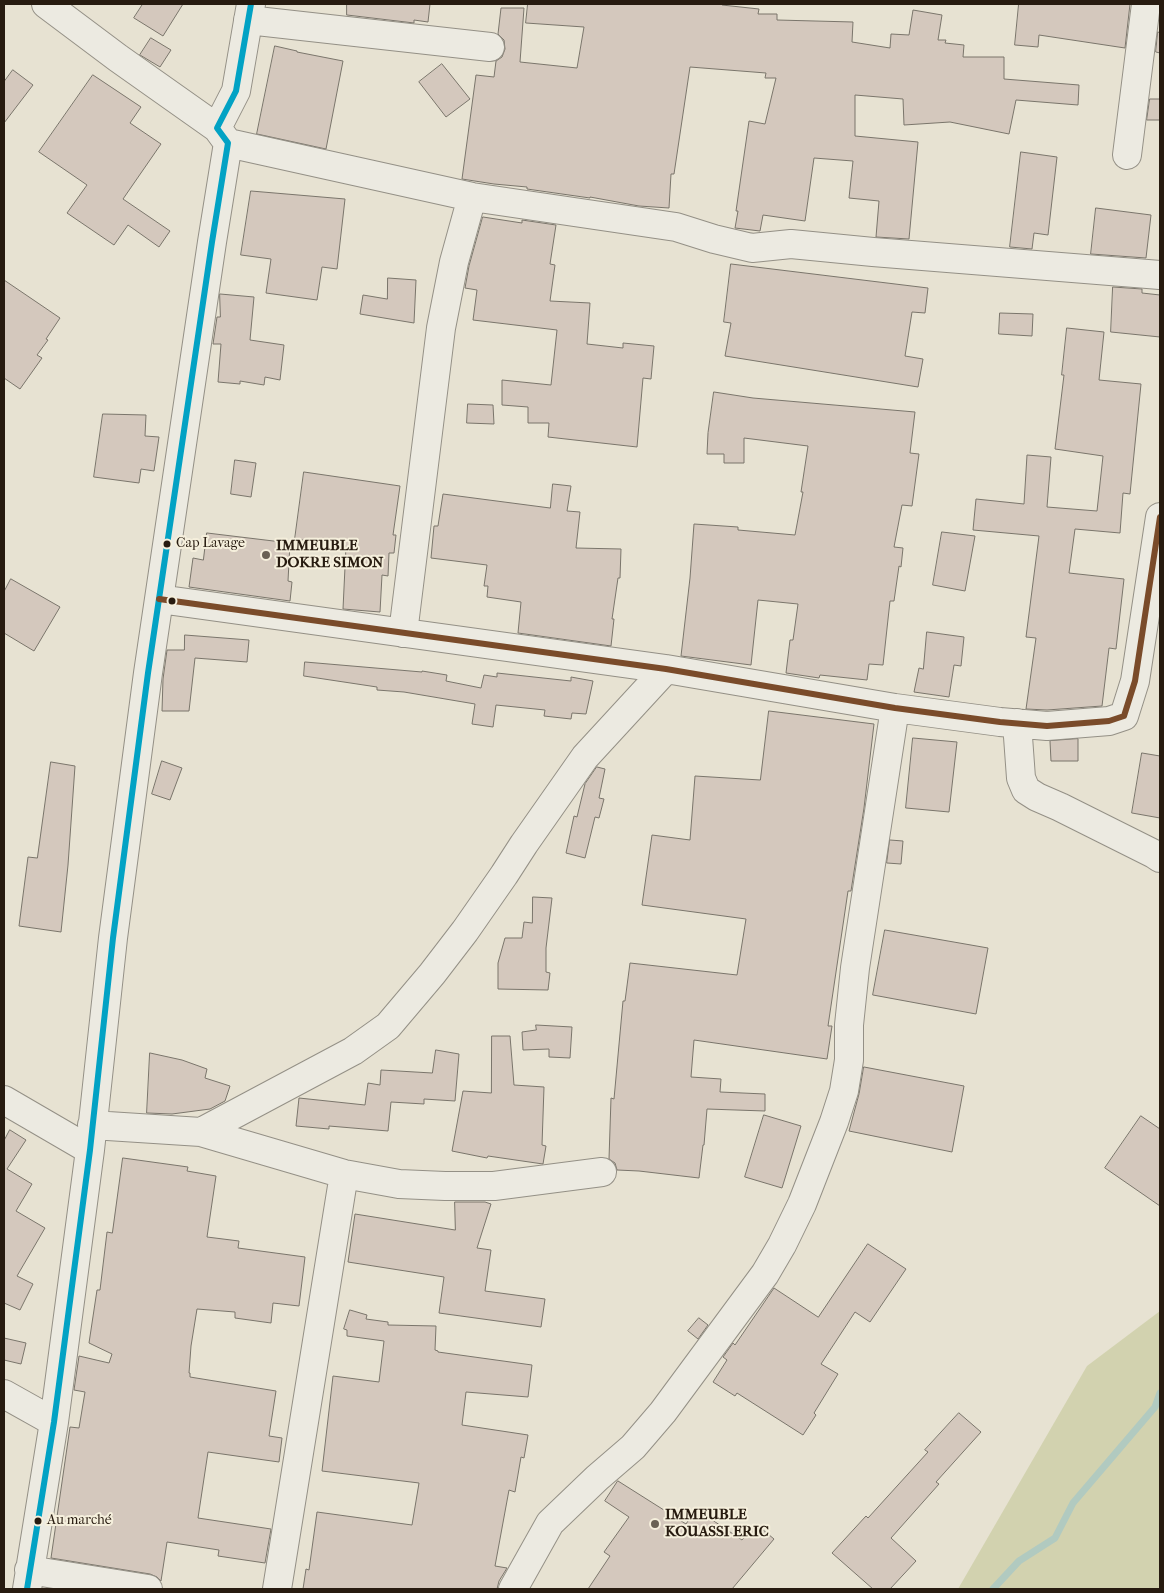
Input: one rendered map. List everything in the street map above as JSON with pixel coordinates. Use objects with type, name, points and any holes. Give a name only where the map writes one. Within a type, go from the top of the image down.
[{"type":"street","points":[[46,4],[222,135],[472,197],[676,227],[752,248],[790,244],[1160,275]]},
{"type":"street","points":[[1127,154],[1146,4]]},
{"type":"street","points":[[148,1589],[28,1580],[54,1422],[91,1138],[113,938],[159,599],[212,242],[222,135],[236,91],[250,12],[490,47]]},
{"type":"street","points":[[403,633],[441,328],[454,262],[472,197]]},
{"type":"street","points":[[159,599],[666,669],[896,708],[1046,726],[1109,722],[1124,716],[1135,681],[1160,517]]},
{"type":"street","points":[[201,1132],[353,1051],[388,1026],[465,931],[585,757],[666,669]]},
{"type":"street","points":[[512,1589],[550,1523],[633,1447],[663,1412],[765,1274],[802,1204],[844,1091],[849,1060],[849,1025],[855,968],[896,708]]},
{"type":"street","points":[[1016,723],[1021,778],[1026,790],[1160,858]]},
{"type":"street","points":[[4,1100],[91,1138],[201,1132],[344,1174],[399,1184],[494,1186],[602,1172]]},
{"type":"street","points":[[277,1589],[344,1174]]},
{"type":"street","points":[[4,1394],[54,1422]]},
{"type":"green space","points":[[1160,1311],[1160,1589],[958,1589],[1087,1366]]},
{"type":"building","points":[[143,4],[183,4],[163,36],[134,18]]},
{"type":"building","points":[[347,4],[430,4],[428,22],[414,20],[414,23],[347,15]]},
{"type":"building","points":[[528,4],[722,4],[759,9],[758,14],[777,14],[777,20],[853,22],[852,42],[890,48],[891,34],[909,35],[913,10],[942,15],[938,40],[946,40],[945,43],[964,45],[963,57],[1004,57],[1004,79],[1079,85],[1078,105],[1016,100],[1009,134],[950,122],[904,125],[903,99],[855,95],[855,136],[918,142],[909,239],[876,237],[879,201],[849,198],[853,161],[814,158],[805,221],[763,215],[760,231],[735,228],[749,121],[765,124],[776,78],[765,78],[766,73],[690,67],[674,174],[671,174],[669,208],[639,206],[590,197],[527,189],[527,187],[462,179],[476,75],[494,77],[496,61],[502,57],[505,49],[504,40],[498,34],[501,8],[524,8],[520,62],[577,68],[584,27],[526,23]]},
{"type":"building","points":[[1019,4],[1130,4],[1125,48],[1039,35],[1038,47],[1015,45]]},
{"type":"building","points":[[1158,32],[1160,33],[1160,53],[1156,52]]},
{"type":"building","points":[[151,38],[171,50],[160,67],[140,55]]},
{"type":"building","points":[[275,46],[343,61],[326,149],[257,134]]},
{"type":"building","points":[[442,64],[470,99],[446,117],[419,82]]},
{"type":"building","points":[[13,70],[33,85],[4,123],[4,82]]},
{"type":"building","points":[[93,75],[141,107],[130,123],[161,144],[123,199],[170,231],[159,247],[128,225],[114,245],[67,213],[87,185],[39,152]]},
{"type":"building","points":[[1150,99],[1160,99],[1160,120],[1147,120]]},
{"type":"building","points":[[1021,152],[1057,157],[1048,235],[1034,233],[1032,249],[1010,247]]},
{"type":"building","points":[[251,191],[345,199],[337,269],[322,267],[317,300],[266,293],[271,259],[241,255]]},
{"type":"building","points":[[1096,208],[1151,215],[1146,258],[1091,254]]},
{"type":"building","points":[[483,217],[522,223],[522,220],[556,225],[550,264],[555,265],[550,301],[590,303],[587,344],[623,348],[623,343],[654,346],[651,379],[643,378],[637,447],[548,437],[549,423],[528,423],[528,407],[502,405],[502,380],[551,385],[557,330],[473,320],[477,290],[465,288],[469,266]]},
{"type":"building","points":[[731,264],[928,288],[925,313],[912,312],[905,356],[923,359],[918,387],[725,356],[731,323],[724,322]]},
{"type":"building","points":[[388,278],[416,280],[414,323],[360,314],[363,295],[387,299]]},
{"type":"building","points":[[4,280],[60,318],[37,355],[42,358],[20,389],[4,378]]},
{"type":"building","points":[[1113,287],[1142,289],[1142,293],[1160,295],[1160,337],[1111,332]]},
{"type":"building","points":[[220,294],[254,297],[250,340],[284,345],[280,380],[265,377],[264,385],[240,381],[240,384],[218,382],[221,344],[213,344],[217,317],[220,317]]},
{"type":"building","points":[[1000,313],[1033,314],[1032,336],[999,334]]},
{"type":"building","points":[[1067,328],[1104,332],[1099,380],[1141,384],[1130,494],[1123,493],[1120,533],[1075,529],[1069,573],[1124,579],[1116,649],[1109,648],[1102,706],[1047,710],[1026,709],[1036,638],[1026,637],[1039,536],[973,530],[976,499],[1024,504],[1027,455],[1051,457],[1047,507],[1097,511],[1103,456],[1055,449],[1064,375],[1062,375]]},
{"type":"building","points":[[714,392],[753,398],[915,412],[910,453],[919,454],[912,506],[902,505],[894,547],[903,548],[894,601],[890,601],[883,665],[869,664],[867,680],[820,675],[819,678],[786,673],[790,640],[793,640],[798,604],[758,600],[751,665],[681,656],[694,524],[738,527],[738,530],[795,535],[803,492],[801,492],[808,446],[744,438],[744,463],[724,463],[724,454],[707,454]]},
{"type":"building","points":[[468,404],[493,405],[494,424],[467,423]]},
{"type":"building","points":[[103,414],[146,415],[145,436],[159,437],[154,471],[141,469],[139,483],[94,477]]},
{"type":"building","points":[[235,460],[256,463],[251,497],[231,494]]},
{"type":"building","points":[[304,472],[400,486],[393,535],[396,535],[394,553],[389,553],[388,576],[382,575],[380,612],[343,609],[346,546],[295,539]]},
{"type":"building","points":[[553,484],[571,486],[567,511],[580,512],[576,548],[621,549],[620,578],[618,578],[612,619],[614,619],[611,646],[518,633],[521,602],[487,597],[488,586],[484,586],[487,565],[431,558],[434,526],[438,526],[443,494],[550,508]]},
{"type":"building","points":[[942,532],[975,536],[965,591],[933,585]]},
{"type":"building","points":[[207,533],[290,543],[288,581],[292,582],[290,601],[189,587],[193,558],[203,560]]},
{"type":"building","points":[[11,579],[60,607],[34,651],[4,633],[4,592]]},
{"type":"building","points":[[927,632],[964,637],[961,666],[954,665],[949,697],[914,692],[919,668],[923,669]]},
{"type":"building","points":[[185,635],[249,640],[247,662],[195,658],[189,711],[162,711],[163,679],[167,650],[184,650]]},
{"type":"building","points":[[305,662],[422,671],[447,675],[446,681],[481,688],[484,675],[497,677],[497,673],[571,681],[571,677],[593,681],[586,714],[572,713],[571,719],[544,716],[545,710],[496,705],[493,727],[472,724],[475,704],[404,692],[377,690],[377,687],[304,676]]},
{"type":"building","points":[[769,711],[874,724],[864,808],[851,891],[848,891],[828,1026],[832,1026],[827,1059],[694,1040],[691,1077],[721,1079],[720,1092],[765,1094],[765,1111],[707,1109],[699,1178],[617,1170],[615,1163],[609,1159],[611,1098],[614,1099],[623,1001],[625,1001],[630,963],[737,975],[746,919],[642,905],[652,835],[690,840],[695,776],[760,780]]},
{"type":"building","points":[[913,738],[957,742],[949,812],[906,808]]},
{"type":"building","points":[[1078,739],[1078,761],[1051,761],[1050,741]]},
{"type":"building","points":[[1142,753],[1160,756],[1160,818],[1132,813]]},
{"type":"building","points":[[162,761],[182,768],[170,800],[152,794]]},
{"type":"building","points":[[51,762],[75,766],[61,932],[19,926],[28,857],[37,858]]},
{"type":"building","points":[[597,767],[605,769],[599,798],[604,799],[599,818],[595,817],[585,858],[566,853],[574,816],[577,817],[585,784]]},
{"type":"building","points":[[890,840],[903,841],[901,864],[887,863]]},
{"type":"building","points":[[533,897],[552,898],[546,948],[546,972],[550,973],[548,990],[498,989],[498,963],[505,938],[522,938],[524,922],[532,923]]},
{"type":"building","points":[[885,930],[988,948],[976,1014],[873,995]]},
{"type":"building","points":[[536,1025],[572,1027],[570,1058],[549,1057],[549,1049],[523,1050],[522,1032],[536,1030]]},
{"type":"building","points":[[492,1036],[510,1036],[514,1085],[544,1087],[542,1145],[546,1146],[543,1164],[488,1156],[487,1158],[452,1151],[463,1091],[491,1093]]},
{"type":"building","points":[[436,1050],[459,1054],[455,1101],[424,1099],[424,1104],[391,1102],[388,1131],[329,1126],[329,1129],[296,1126],[299,1098],[365,1105],[368,1083],[380,1085],[381,1070],[432,1073]]},
{"type":"building","points":[[150,1053],[182,1060],[207,1069],[205,1078],[230,1086],[225,1101],[210,1109],[172,1114],[147,1113]]},
{"type":"building","points":[[864,1067],[964,1086],[952,1152],[849,1131]]},
{"type":"building","points":[[764,1115],[801,1126],[782,1188],[745,1177]]},
{"type":"building","points":[[1141,1116],[1160,1129],[1160,1206],[1105,1168]]},
{"type":"building","points":[[10,1130],[26,1140],[7,1169],[32,1184],[16,1211],[45,1228],[17,1276],[33,1284],[20,1310],[4,1303],[4,1141]]},
{"type":"building","points":[[123,1158],[188,1167],[187,1171],[216,1176],[207,1237],[239,1241],[238,1248],[305,1257],[299,1306],[273,1303],[271,1323],[235,1318],[235,1312],[197,1309],[191,1346],[190,1377],[276,1391],[269,1436],[282,1438],[279,1462],[208,1452],[198,1518],[271,1529],[265,1563],[218,1556],[219,1550],[167,1542],[161,1581],[150,1574],[51,1558],[70,1427],[79,1428],[85,1392],[74,1390],[79,1356],[109,1363],[112,1354],[89,1343],[97,1290],[100,1290],[107,1232],[112,1233]]},
{"type":"building","points":[[455,1202],[485,1202],[491,1204],[477,1248],[491,1250],[485,1291],[545,1299],[541,1327],[439,1313],[444,1277],[348,1262],[355,1214],[455,1230]]},
{"type":"building","points":[[868,1244],[906,1269],[870,1322],[855,1312],[821,1364],[838,1374],[803,1435],[737,1393],[735,1396],[713,1382],[727,1360],[723,1357],[733,1343],[735,1345],[774,1288],[818,1317]]},
{"type":"building","points":[[350,1310],[367,1315],[366,1319],[388,1322],[388,1325],[436,1326],[435,1350],[438,1352],[532,1365],[528,1397],[466,1392],[462,1425],[528,1435],[524,1458],[521,1457],[515,1492],[509,1490],[495,1566],[507,1568],[499,1581],[497,1589],[303,1589],[306,1569],[309,1570],[317,1512],[412,1525],[419,1483],[322,1471],[333,1376],[379,1382],[384,1341],[347,1336],[347,1330],[344,1329]]},
{"type":"building","points":[[699,1318],[708,1325],[698,1339],[688,1331]]},
{"type":"building","points":[[4,1338],[26,1343],[21,1364],[4,1360]]},
{"type":"building","points":[[959,1413],[981,1432],[936,1482],[939,1484],[891,1538],[916,1561],[890,1589],[873,1589],[832,1553],[866,1516],[868,1518],[928,1452],[925,1450]]},
{"type":"building","points":[[618,1481],[686,1524],[696,1509],[742,1540],[756,1524],[774,1539],[732,1589],[588,1589],[610,1556],[604,1552],[629,1517],[605,1501]]},
{"type":"waterway","points":[[993,1589],[1019,1561],[1055,1538],[1073,1503],[1155,1407],[1160,1393]]},
{"type":"transit line","points":[[27,1589],[54,1422],[90,1150],[113,938],[148,673],[228,143],[217,128],[236,91],[251,4]]},
{"type":"transit line","points":[[159,599],[666,669],[895,708],[1000,722],[1047,726],[1109,721],[1124,716],[1135,681],[1160,517]]},
{"type":"place","name":"Cap Lavage","points":[[167,544]]},
{"type":"place","name":"IMMEUBLE DOKRE SIMON","points":[[266,555]]},
{"type":"place","name":"Au marché","points":[[38,1521]]},
{"type":"place","name":"IMMEUBLE KOUASSI ERIC","points":[[655,1524]]}]
